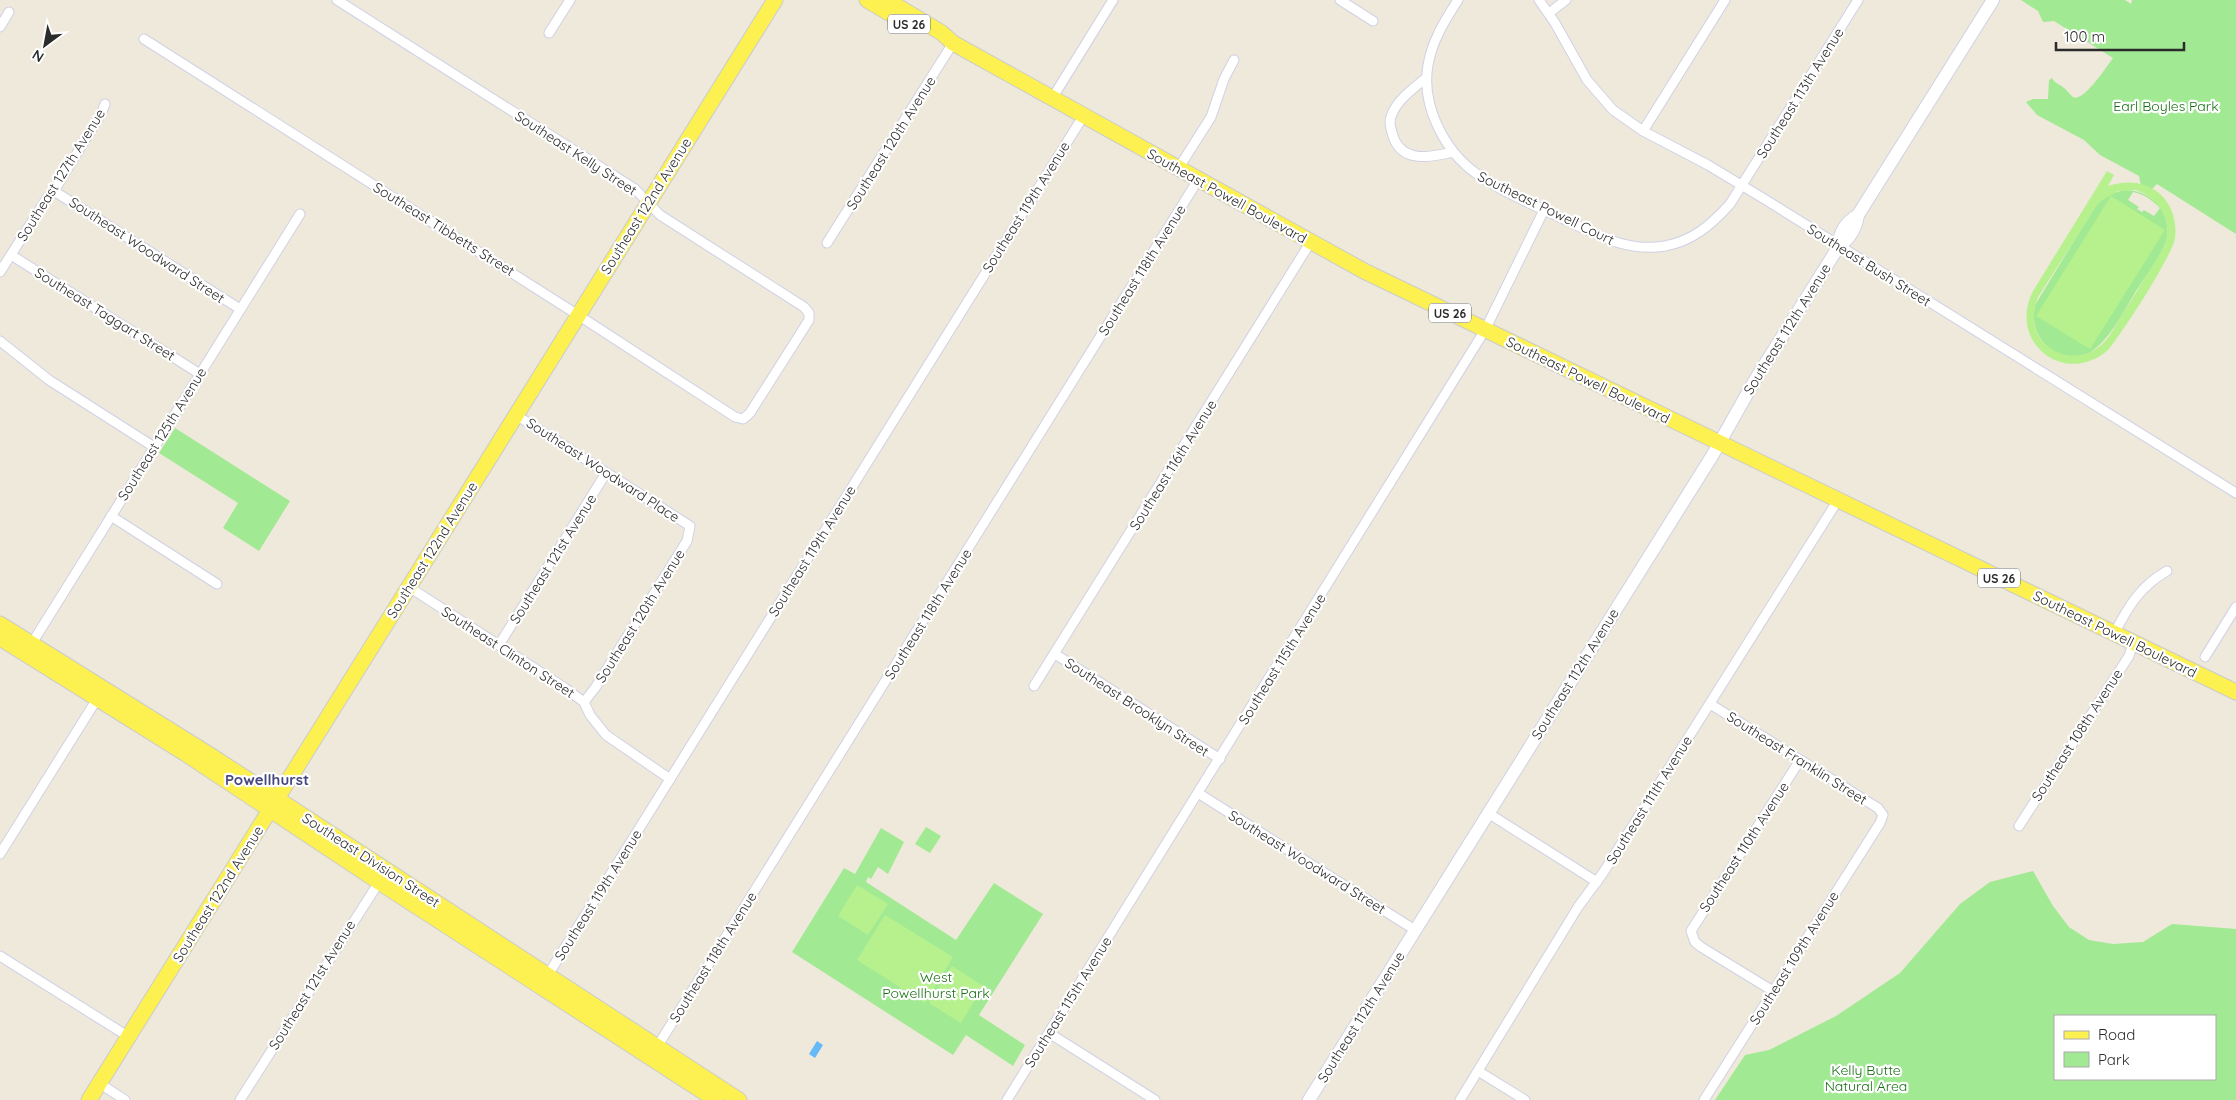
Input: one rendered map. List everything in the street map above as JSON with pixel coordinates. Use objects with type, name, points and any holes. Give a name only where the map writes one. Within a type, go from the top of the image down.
[{"type":"main road","name":"Southeast 122nd Avenue","points":[[89,1100],[775,0]]},
{"type":"main road","name":"Southeast Powell Boulevard","points":[[868,0],[939,40],[953,43]]},
{"type":"main road","name":"Southeast Powell Boulevard","points":[[887,0],[942,33],[953,43],[1310,243],[1719,443],[2236,692]]},
{"type":"main road","name":"Southeast 112th Avenue","points":[[1309,1100],[1719,443],[1755,380],[1839,246],[1839,236],[1848,221],[1858,215],[1993,0]]},
{"type":"main road","name":"Southeast Division Street","points":[[0,624],[28,649],[97,699],[273,805]]},
{"type":"main road","name":"Southeast Division Street","points":[[0,638],[28,649],[116,697],[273,805],[544,981],[613,1018],[657,1047],[703,1090],[740,1100]]},
{"type":"main road","points":[[97,699],[108,696],[116,697]]},
{"type":"main road","name":"Southeast Division Street","points":[[544,981],[568,1004],[716,1100]]},
{"type":"main road","points":[[568,1004],[579,1003],[598,1014],[613,1018]]},
{"type":"street","name":"Southeast Kelly Street","points":[[337,0],[636,189],[660,215],[804,307],[809,313],[809,320],[750,413],[743,419]]},
{"type":"street","points":[[550,33],[570,0]]},
{"type":"street","points":[[1053,98],[1113,0]]},
{"type":"street","points":[[1340,0],[1373,21]]},
{"type":"street","name":"Southeast Powell Court","points":[[1458,0],[1434,41],[1426,78],[1432,113],[1442,135],[1453,152],[1484,178],[1544,210],[1624,245],[1644,248],[1664,246],[1702,232],[1730,204],[1742,185]]},
{"type":"street","name":"Southeast Bush Street","points":[[1539,0],[1549,13],[1592,88],[1618,114],[1643,131],[1742,185],[2236,493]]},
{"type":"street","points":[[1549,13],[1566,0]]},
{"type":"street","points":[[1643,131],[1725,0]]},
{"type":"street","name":"Southeast 113th Avenue","points":[[1742,185],[1858,0]]},
{"type":"street","points":[[0,27],[9,12]]},
{"type":"street","name":"Southeast Tibbetts Street","points":[[144,39],[735,417],[743,419]]},
{"type":"street","name":"Southeast 120th Avenue","points":[[827,243],[953,43]]},
{"type":"street","points":[[1178,169],[1211,117],[1224,79],[1234,60]]},
{"type":"street","points":[[1426,78],[1402,99],[1392,112],[1390,126],[1394,140],[1404,151],[1420,158],[1453,152]]},
{"type":"street","name":"Southeast 127th Avenue","points":[[0,272],[47,198],[54,191],[105,104]]},
{"type":"street","name":"Southeast 119th Avenue","points":[[544,981],[1084,115]]},
{"type":"street","name":"Southeast 118th Avenue","points":[[657,1047],[1198,180]]},
{"type":"street","name":"Southeast Woodward Street","points":[[54,191],[240,309]]},
{"type":"street","name":"Southeast 115th Avenue","points":[[1007,1100],[1486,330],[1544,210]]},
{"type":"street","name":"Southeast 125th Avenue","points":[[28,649],[300,214]]},
{"type":"street","name":"Southeast 116th Avenue","points":[[1034,686],[1310,243]]},
{"type":"street","name":"Southeast Taggart Street","points":[[10,255],[200,374]]},
{"type":"street","points":[[0,341],[49,380],[154,447]]},
{"type":"street","name":"Southeast Woodward Place","points":[[516,415],[690,526]]},
{"type":"street","name":"Southeast 121st Avenue","points":[[499,645],[606,473]]},
{"type":"street","name":"Southeast 111th Avenue","points":[[1460,1100],[1578,907],[1597,882],[1838,500]]},
{"type":"street","points":[[110,516],[217,584]]},
{"type":"street","name":"Southeast 120th Avenue","points":[[584,702],[595,688],[687,541],[690,526]]},
{"type":"street","points":[[2114,634],[2127,608],[2142,588],[2167,571]]},
{"type":"street","name":"Southeast Clinton Street","points":[[409,587],[584,702],[590,715],[606,735],[670,779]]},
{"type":"street","points":[[2205,657],[2236,607]]},
{"type":"street","name":"Southeast 108th Avenue","points":[[2019,826],[2128,656],[2133,643]]},
{"type":"street","name":"Southeast Brooklyn Street","points":[[1055,654],[1220,759]]},
{"type":"street","points":[[0,854],[97,699]]},
{"type":"street","name":"Southeast Franklin Street","points":[[1710,704],[1878,808],[1882,815]]},
{"type":"street","name":"Southeast 110th Avenue","points":[[1772,991],[1701,947],[1691,936],[1693,926],[1800,760]]},
{"type":"street","name":"Southeast Woodward Street","points":[[1198,793],[1415,930]]},
{"type":"street","points":[[1488,812],[1597,882]]},
{"type":"street","name":"Southeast 109th Avenue","points":[[1704,1100],[1878,825],[1882,815]]},
{"type":"street","name":"Southeast 121st Avenue","points":[[240,1100],[382,876]]},
{"type":"street","points":[[0,956],[128,1037]]},
{"type":"street","points":[[1049,1033],[1155,1100]]},
{"type":"street","points":[[1478,1071],[1525,1100]]},
{"type":"street","points":[[99,1083],[125,1100]]},
{"type":"green space","name":"Earl Boyles Park","points":[[2021,0],[2125,0],[2131,4],[2132,0],[2236,0],[2236,234],[2157,184],[2152,189],[2141,186],[2139,176],[2100,155],[2084,140],[2037,115],[2026,102],[2033,99],[2048,99],[2049,80],[2052,78],[2073,97],[2083,95],[2113,58],[2054,21],[2043,22],[2038,11]]},
{"type":"green space","points":[[2107,171],[2114,175],[2108,186],[2128,182],[2141,184],[2153,189],[2164,197],[2173,214],[2175,226],[2175,238],[2172,247],[2146,295],[2108,350],[2091,360],[2074,364],[2058,361],[2044,354],[2034,342],[2028,327],[2027,309],[2033,291]],"holes":[[[2136,190],[2145,194],[2163,212],[2166,220],[2167,238],[2164,247],[2112,332],[2100,346],[2085,354],[2070,356],[2048,347],[2036,331],[2034,314],[2038,297],[2099,202],[2118,191]]]},
{"type":"green space","points":[[2124,190],[2144,194],[2160,208],[2148,198],[2133,192],[2128,200],[2139,207],[2137,209],[2142,212],[2144,210],[2154,216],[2160,208],[2166,222],[2166,242],[2112,331],[2090,352],[2077,357],[2063,356],[2048,347],[2040,338],[2035,328],[2035,305],[2096,205],[2107,195]]},
{"type":"green space","points":[[2111,196],[2165,230],[2090,349],[2036,316]]},
{"type":"green space","points":[[175,428],[290,501],[259,551],[223,528],[238,503],[159,453]]},
{"type":"green space","points":[[926,827],[941,836],[930,853],[915,844]]},
{"type":"green space","name":"West Powellhurst Park","points":[[881,828],[904,842],[888,874],[878,867],[871,879],[868,877],[866,882],[956,940],[994,883],[1043,914],[979,1015],[1025,1045],[1013,1066],[966,1035],[953,1055],[792,952],[844,868],[855,874]]},
{"type":"green space","name":"Kelly Butte Natural Area","points":[[2033,871],[2053,906],[2069,927],[2089,940],[2113,944],[2143,942],[2172,924],[2236,929],[2236,1100],[1715,1100],[1745,1055],[1769,1050],[1836,1016],[1900,973],[1960,904],[1990,882]]},
{"type":"green space","points":[[857,885],[888,904],[868,935],[838,916]]},
{"type":"green space","points":[[885,915],[953,957],[925,1003],[857,960]]},
{"type":"green space","points":[[952,966],[983,986],[961,1023],[929,1003]]},
{"type":"water","points":[[817,1041],[823,1045],[815,1058],[809,1054]]},
{"type":"district","name":"Powellhurst","points":[[267,779]]}]
